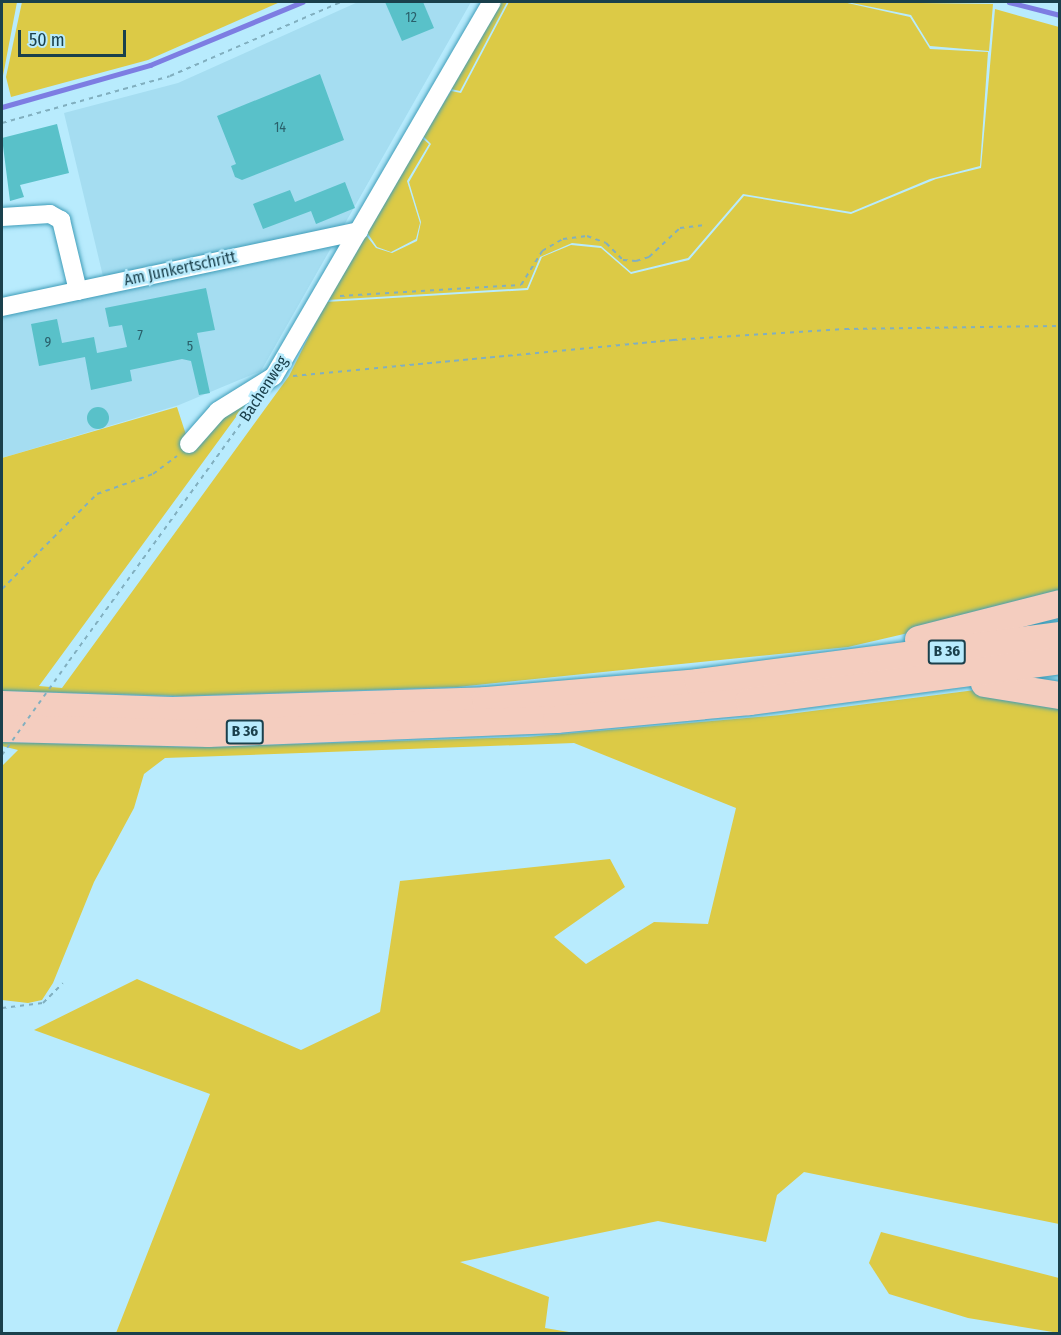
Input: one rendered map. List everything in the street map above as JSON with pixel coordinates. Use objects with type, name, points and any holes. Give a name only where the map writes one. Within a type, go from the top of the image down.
[{"type":"highway","name":"B 36","points":[[834,666],[888,646],[1059,603]]},
{"type":"highway","name":"B 36","points":[[2,704],[172,710],[402,705],[620,690],[834,666],[1059,635]]},
{"type":"highway","name":"B 36","points":[[2,728],[196,733],[376,730],[645,712],[940,677],[1059,660]]},
{"type":"highway","name":"B 36","points":[[940,677],[1059,695]]},
{"type":"street","name":"Bachenweg","points":[[274,376],[492,2]]},
{"type":"street","points":[[2,217],[50,214],[61,220],[78,291]]},
{"type":"street","name":"Am Junkertschritt","points":[[2,307],[359,231]]},
{"type":"street","points":[[189,444],[218,411],[274,376]]},
{"type":"path","points":[[2,123],[170,76],[341,2]]},
{"type":"path","points":[[322,294],[521,285],[542,251],[563,239],[587,236],[606,243],[623,260],[636,261],[649,257],[680,228],[703,225]]},
{"type":"path","points":[[274,376],[696,339],[845,329],[1059,326]]},
{"type":"path","name":"Bachenweg","points":[[2,755],[255,404]]},
{"type":"path","points":[[2,590],[97,494],[162,469],[189,444]]},
{"type":"path","points":[[2,1008],[43,1003],[63,983]]},
{"type":"shaded area","points":[[2,2],[17,2],[2,81]]},
{"type":"shaded area","points":[[22,2],[280,2],[148,60],[11,97],[6,77]]},
{"type":"shaded area","points":[[358,2],[471,2],[261,371],[179,405],[2,458],[2,314],[107,293],[64,113],[178,83]]},
{"type":"shaded area","points":[[494,2],[507,2],[460,91],[451,89]]},
{"type":"shaded area","points":[[509,2],[843,2],[910,17],[930,49],[988,52],[980,166],[930,179],[851,212],[743,194],[688,258],[631,272],[601,246],[572,243],[540,257],[527,288],[327,300],[365,234],[376,248],[392,253],[417,241],[421,222],[409,182],[431,144],[423,136],[451,91],[461,93]]},
{"type":"shaded area","points":[[847,2],[993,4],[989,51],[930,46],[911,15]]},
{"type":"shaded area","points":[[995,9],[1059,27],[1059,598],[848,647],[457,687],[182,696],[2,691],[2,458],[177,407],[189,444],[255,391],[39,686],[62,688],[289,376],[326,302],[528,290],[542,257],[571,245],[601,248],[631,274],[689,260],[744,196],[851,214],[936,179],[981,168]]},
{"type":"shaded area","points":[[422,138],[429,144],[407,181],[420,223],[416,239],[391,252],[377,247],[366,231]]},
{"type":"shaded area","points":[[983,689],[1059,702],[1059,1224],[804,1172],[777,1195],[766,1242],[658,1221],[460,1262],[549,1297],[545,1328],[575,1333],[116,1333],[210,1094],[34,1030],[137,979],[301,1050],[380,1012],[400,881],[610,859],[625,887],[554,937],[586,964],[654,922],[708,924],[736,808],[574,743],[165,758],[144,774],[134,808],[94,882],[53,983],[42,1000],[28,1003],[2,1000],[2,766],[18,750],[2,746],[2,742],[196,747],[527,737],[781,715]]},
{"type":"shaded area","points":[[881,1232],[1059,1278],[1059,1333],[968,1318],[889,1294],[869,1263]]},
{"type":"building","points":[[385,2],[423,2],[434,28],[402,41]]},
{"type":"building","points":[[320,74],[344,140],[242,180],[235,177],[231,166],[236,164],[217,116]]},
{"type":"building","points":[[57,124],[69,173],[20,185],[24,197],[10,201],[2,138]]},
{"type":"building","points":[[345,182],[355,208],[316,224],[311,211],[263,229],[253,204],[290,190],[295,202]]},
{"type":"building","points":[[206,288],[215,330],[197,333],[210,393],[199,395],[191,361],[182,359],[130,370],[132,381],[91,390],[85,357],[39,366],[31,324],[57,319],[62,343],[94,337],[97,353],[127,347],[122,325],[109,327],[105,308]]},
{"type":"building","points":[[98,407],[106,410],[109,418],[106,426],[98,429],[90,426],[87,418],[90,410]]},
{"type":"waterway","points":[[2,107],[150,65],[302,2]]},
{"type":"waterway","points":[[1009,2],[1060,15]]}]
